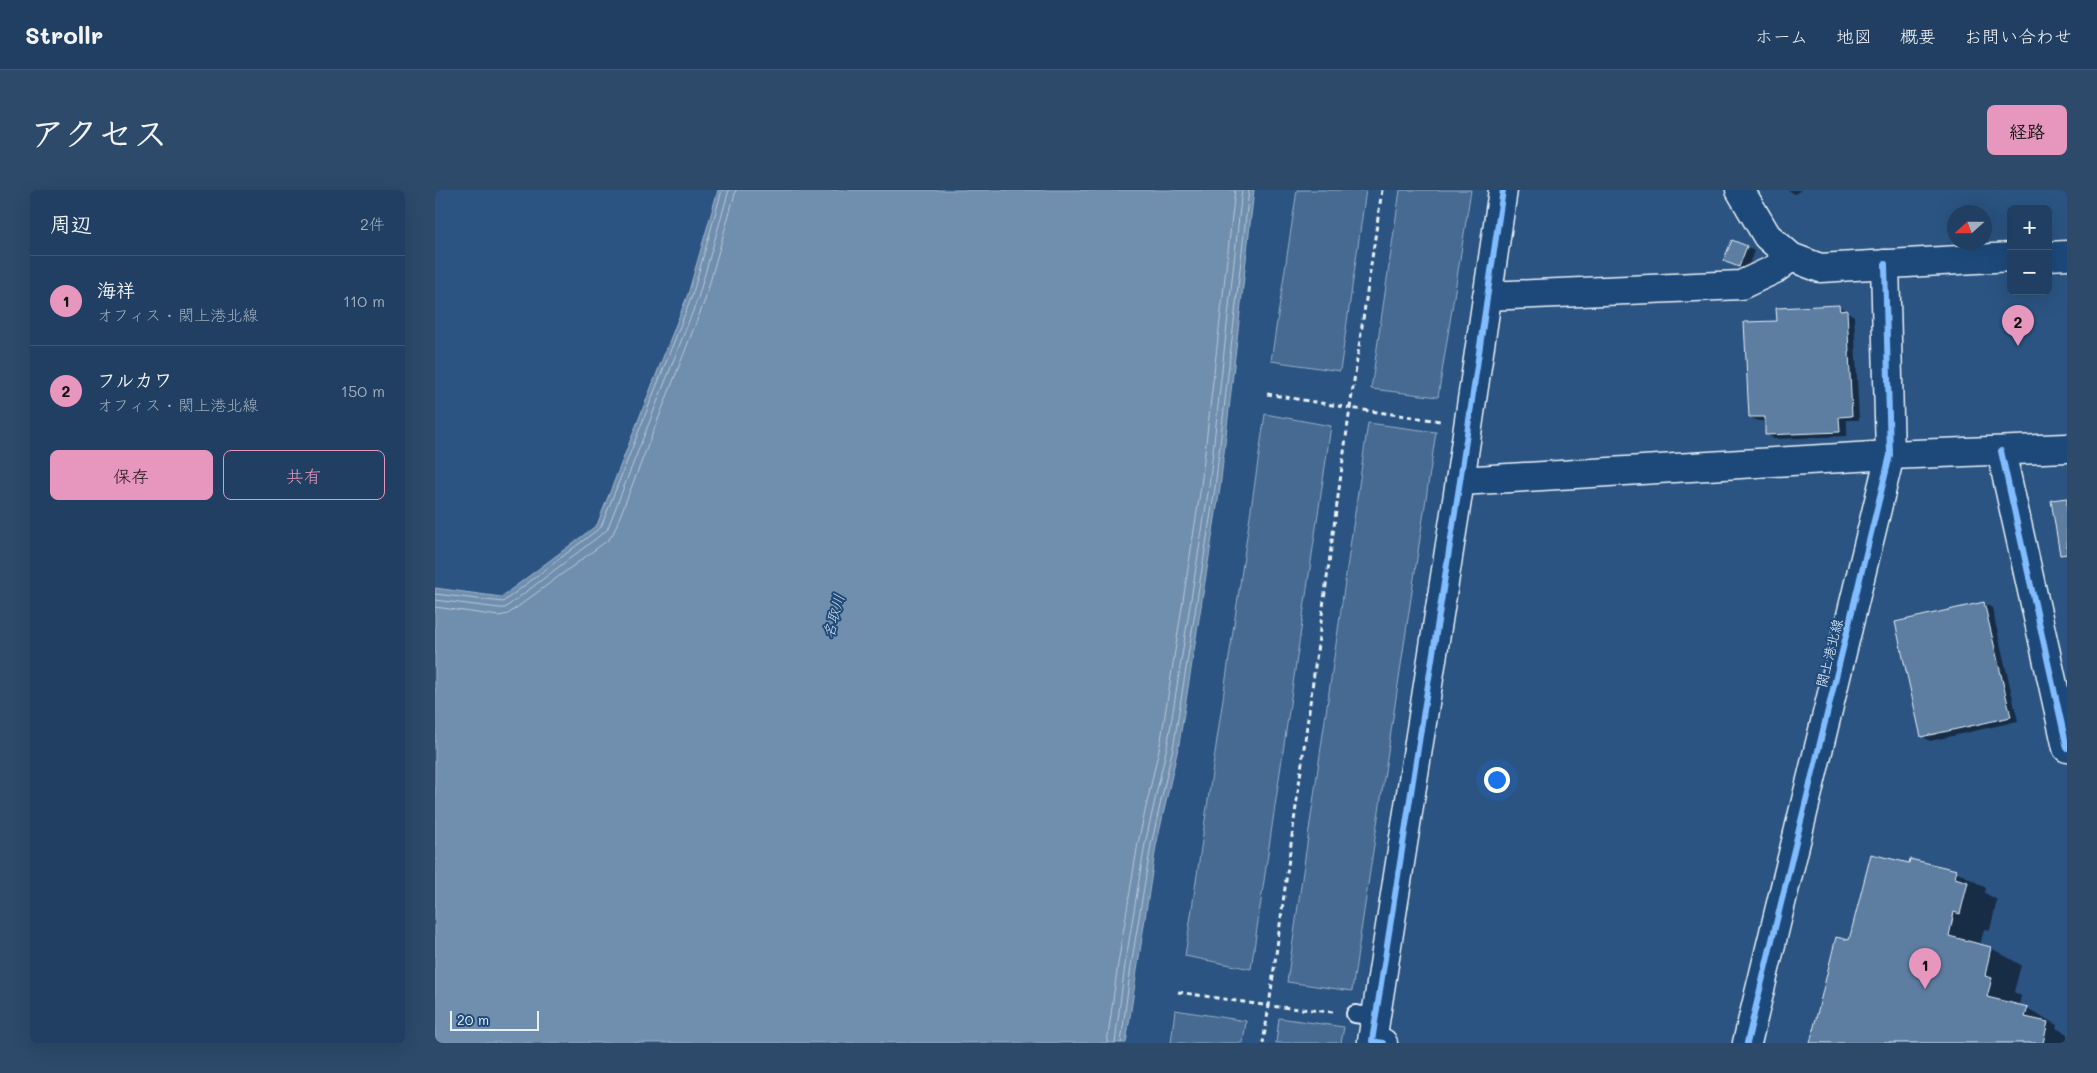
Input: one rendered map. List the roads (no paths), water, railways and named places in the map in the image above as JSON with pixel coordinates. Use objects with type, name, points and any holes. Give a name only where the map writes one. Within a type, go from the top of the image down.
[{"type":"street","points":[[1372,1032],[1460,481],[1503,190]]},
{"type":"street","points":[[1740,190],[1767,236],[1791,257],[1820,268],[2007,258]]},
{"type":"street","points":[[2052,256],[2067,254]]},
{"type":"street","points":[[1487,296],[1741,285],[1775,268],[1791,257]]},
{"type":"street","name":"閖上港北線","points":[[1747,1043],[1890,455],[1885,264]]},
{"type":"street","points":[[1460,481],[1890,455],[2067,448]]},
{"type":"street","points":[[2001,451],[2067,748]]},
{"type":"water","name":"名取川","points":[[718,190],[1254,190],[1220,488],[1179,744],[1156,846],[1126,1043],[435,1043],[435,588],[501,597],[597,525],[688,294]]},
{"type":"place","name":"フルカワ","points":[[2018,346]]},
{"type":"place","name":"海祥","points":[[1925,989]]}]
